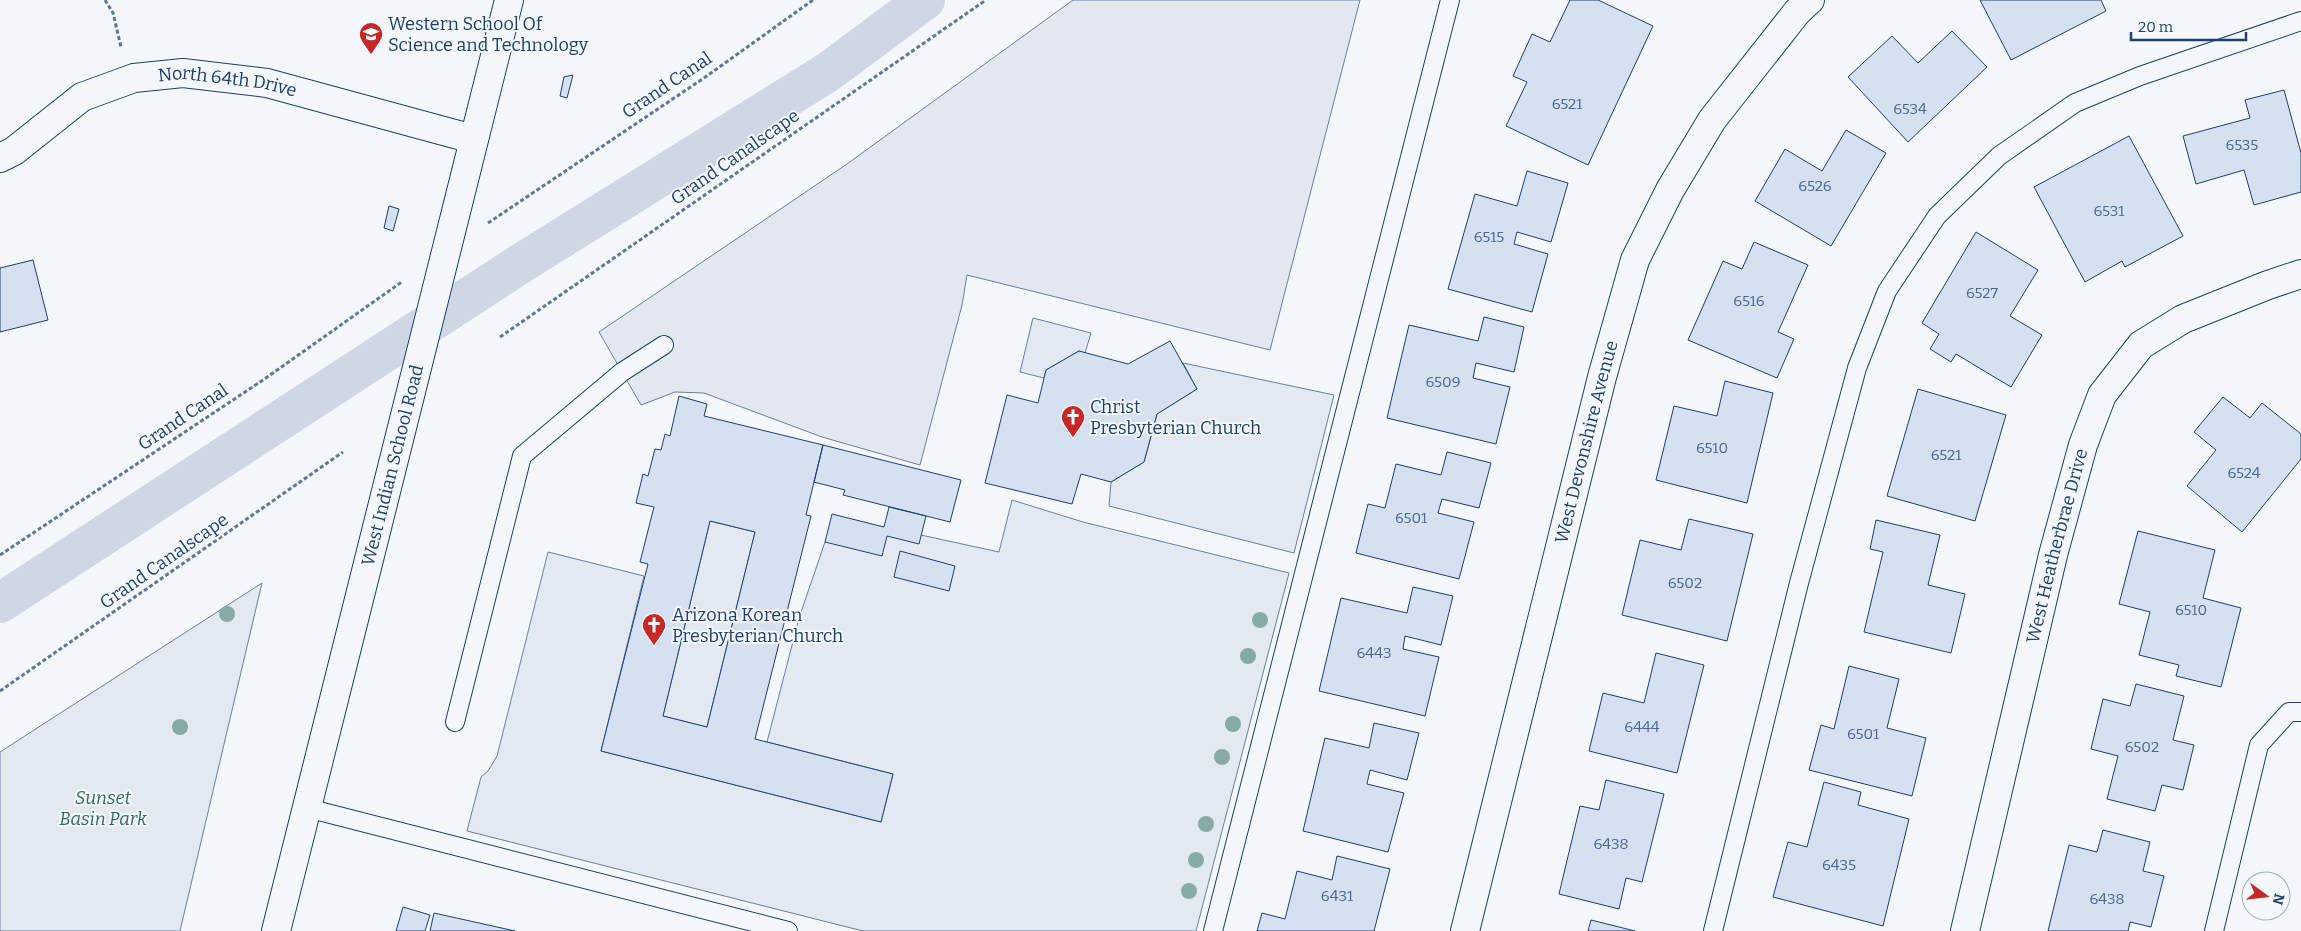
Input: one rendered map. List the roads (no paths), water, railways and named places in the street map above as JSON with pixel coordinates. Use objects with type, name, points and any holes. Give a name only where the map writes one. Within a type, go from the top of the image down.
[{"type":"street","name":"West Indian School Road","points":[[276,931],[509,0]]},
{"type":"street","name":"West Devonshire Avenue","points":[[1465,931],[1602,377],[1635,260],[1670,190],[1712,120],[1796,4]]},
{"type":"street","name":"North 64th Drive","points":[[0,158],[14,151],[82,97],[134,78],[183,73],[267,83],[473,139]]},
{"type":"street","name":"West Heatherbrae Drive","points":[[1965,931],[2053,555],[2083,445],[2102,395],[2141,345],[2183,319],[2301,274]]},
{"type":"lane","points":[[1214,931],[1450,0]]},
{"type":"lane","points":[[1713,931],[1799,583],[1857,368],[1887,291],[1937,216],[1999,156],[2075,103],[2140,76],[2301,21]]},
{"type":"lane","points":[[455,722],[522,456],[622,372],[664,345]]},
{"type":"lane","points":[[2214,931],[2259,745],[2289,712],[2301,712]]},
{"type":"lane","points":[[306,808],[788,931]]},
{"type":"waterway","points":[[0,603],[520,264],[828,72],[925,0]]},
{"type":"place","name":"Western School Of Science and Technology","points":[[371,55]]},
{"type":"place","name":"Christ Presbyterian Church","points":[[1073,438]]},
{"type":"place","name":"Arizona Korean Presbyterian Church","points":[[654,646]]},
{"type":"park label","name":"Sunset Basin Park","points":[[103,808]]}]
